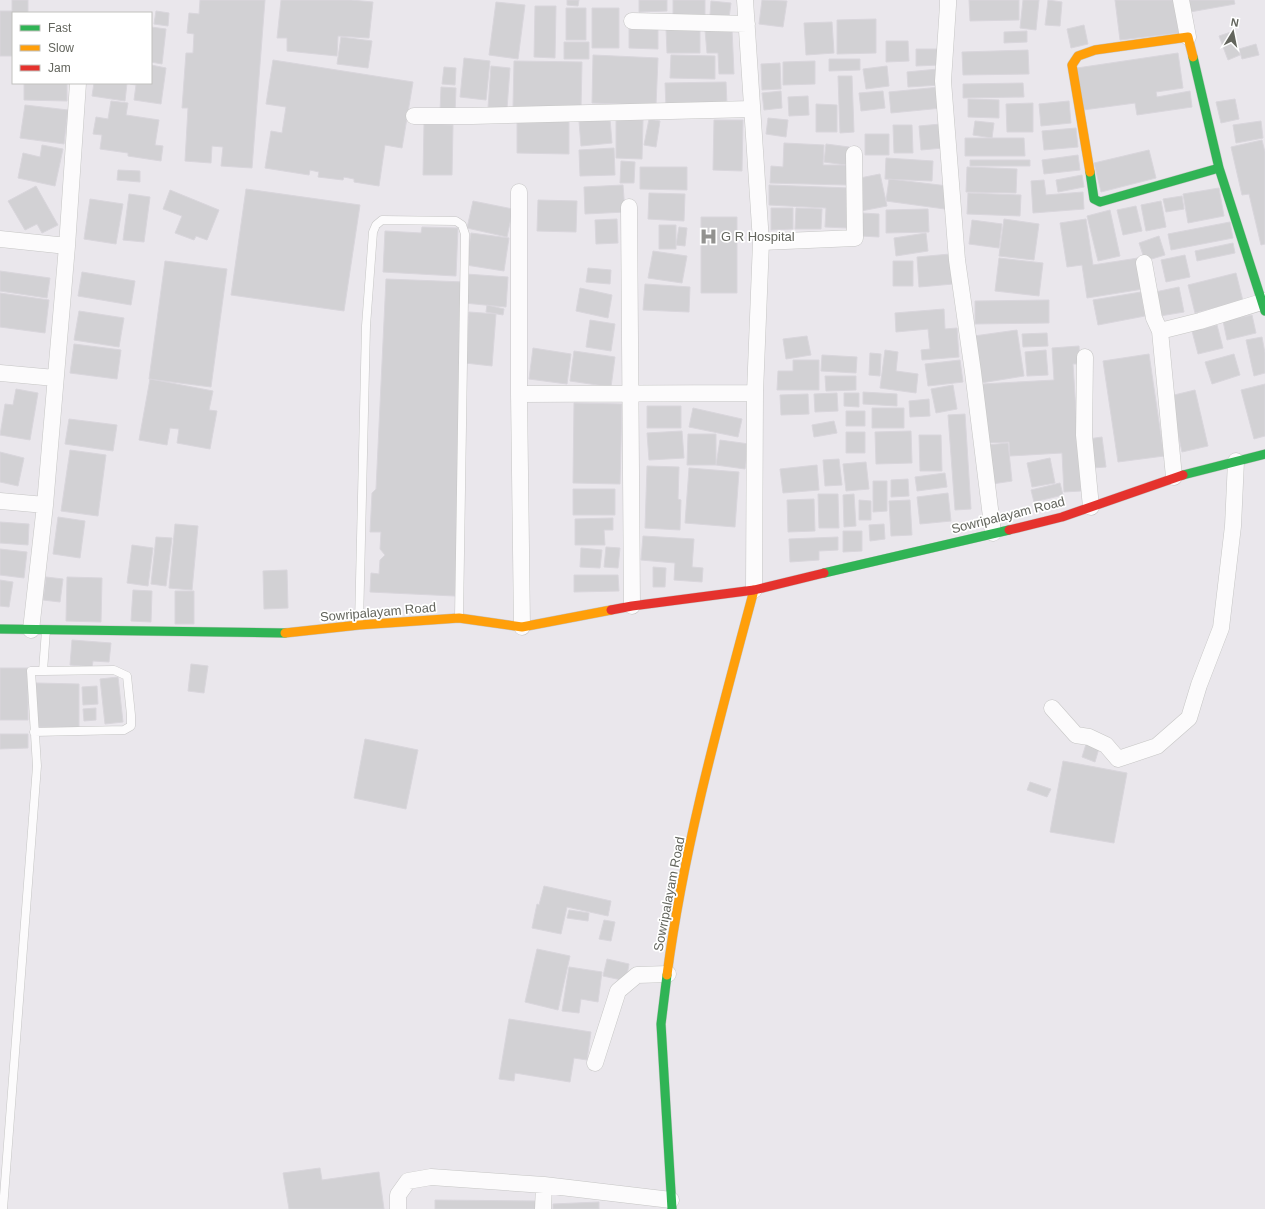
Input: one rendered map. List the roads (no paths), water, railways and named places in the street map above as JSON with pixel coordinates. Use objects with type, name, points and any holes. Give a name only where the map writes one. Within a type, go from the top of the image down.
[{"type":"street","points":[[745,0],[761,242],[755,393],[754,590]]},
{"type":"street","points":[[948,0],[943,81],[957,260],[974,372],[993,533]]},
{"type":"street","points":[[1160,331],[1264,304],[1219,168],[1188,37],[1182,0]]},
{"type":"street","points":[[632,21],[747,24]]},
{"type":"street","points":[[1188,37],[1095,50],[1078,56],[1072,65],[1094,199],[1100,202],[1219,168]]},
{"type":"street","points":[[39,630],[45,504],[55,378],[68,246],[78,84]]},
{"type":"street","points":[[414,116],[472,116],[752,109]]},
{"type":"street","points":[[761,242],[855,238],[854,154]]},
{"type":"street","points":[[519,192],[519,394],[522,627]]},
{"type":"street","points":[[629,207],[632,606]]},
{"type":"street","points":[[0,240],[68,246]]},
{"type":"street","points":[[1144,263],[1154,318],[1160,331],[1174,477]]},
{"type":"street","points":[[1085,357],[1084,435],[1091,507]]},
{"type":"street","points":[[0,373],[55,378]]},
{"type":"street","points":[[519,394],[755,393]]},
{"type":"street","name":"Sowripalayam Road","points":[[0,629],[289,633],[359,625],[459,618],[522,627],[632,606],[754,590],[1062,517],[1174,477],[1265,454]]},
{"type":"street","points":[[1052,708],[1076,735],[1089,737],[1106,745],[1118,759],[1157,746],[1189,718],[1199,685],[1221,628],[1233,526],[1236,461]]},
{"type":"street","points":[[0,501],[45,504]]},
{"type":"street","name":"Sowripalayam Road","points":[[671,1204],[661,1024],[674,932],[707,767],[754,590]]},
{"type":"street","points":[[595,1063],[618,991],[637,975],[668,974]]},
{"type":"street","points":[[398,1209],[398,1195],[408,1181],[431,1177],[544,1185],[671,1204]]},
{"type":"street","points":[[543,1209],[544,1185]]},
{"type":"lane","points":[[359,625],[366,326],[373,232],[376,225],[382,220],[456,221],[462,225],[465,234],[459,618]]},
{"type":"lane","points":[[39,630],[42,671]]},
{"type":"lane","points":[[3,1209],[36,766],[34,732],[31,671],[114,670],[127,676],[131,726],[124,730],[34,732]]},
{"type":"place","name":"G R Hospital","points":[[708,236]]}]
